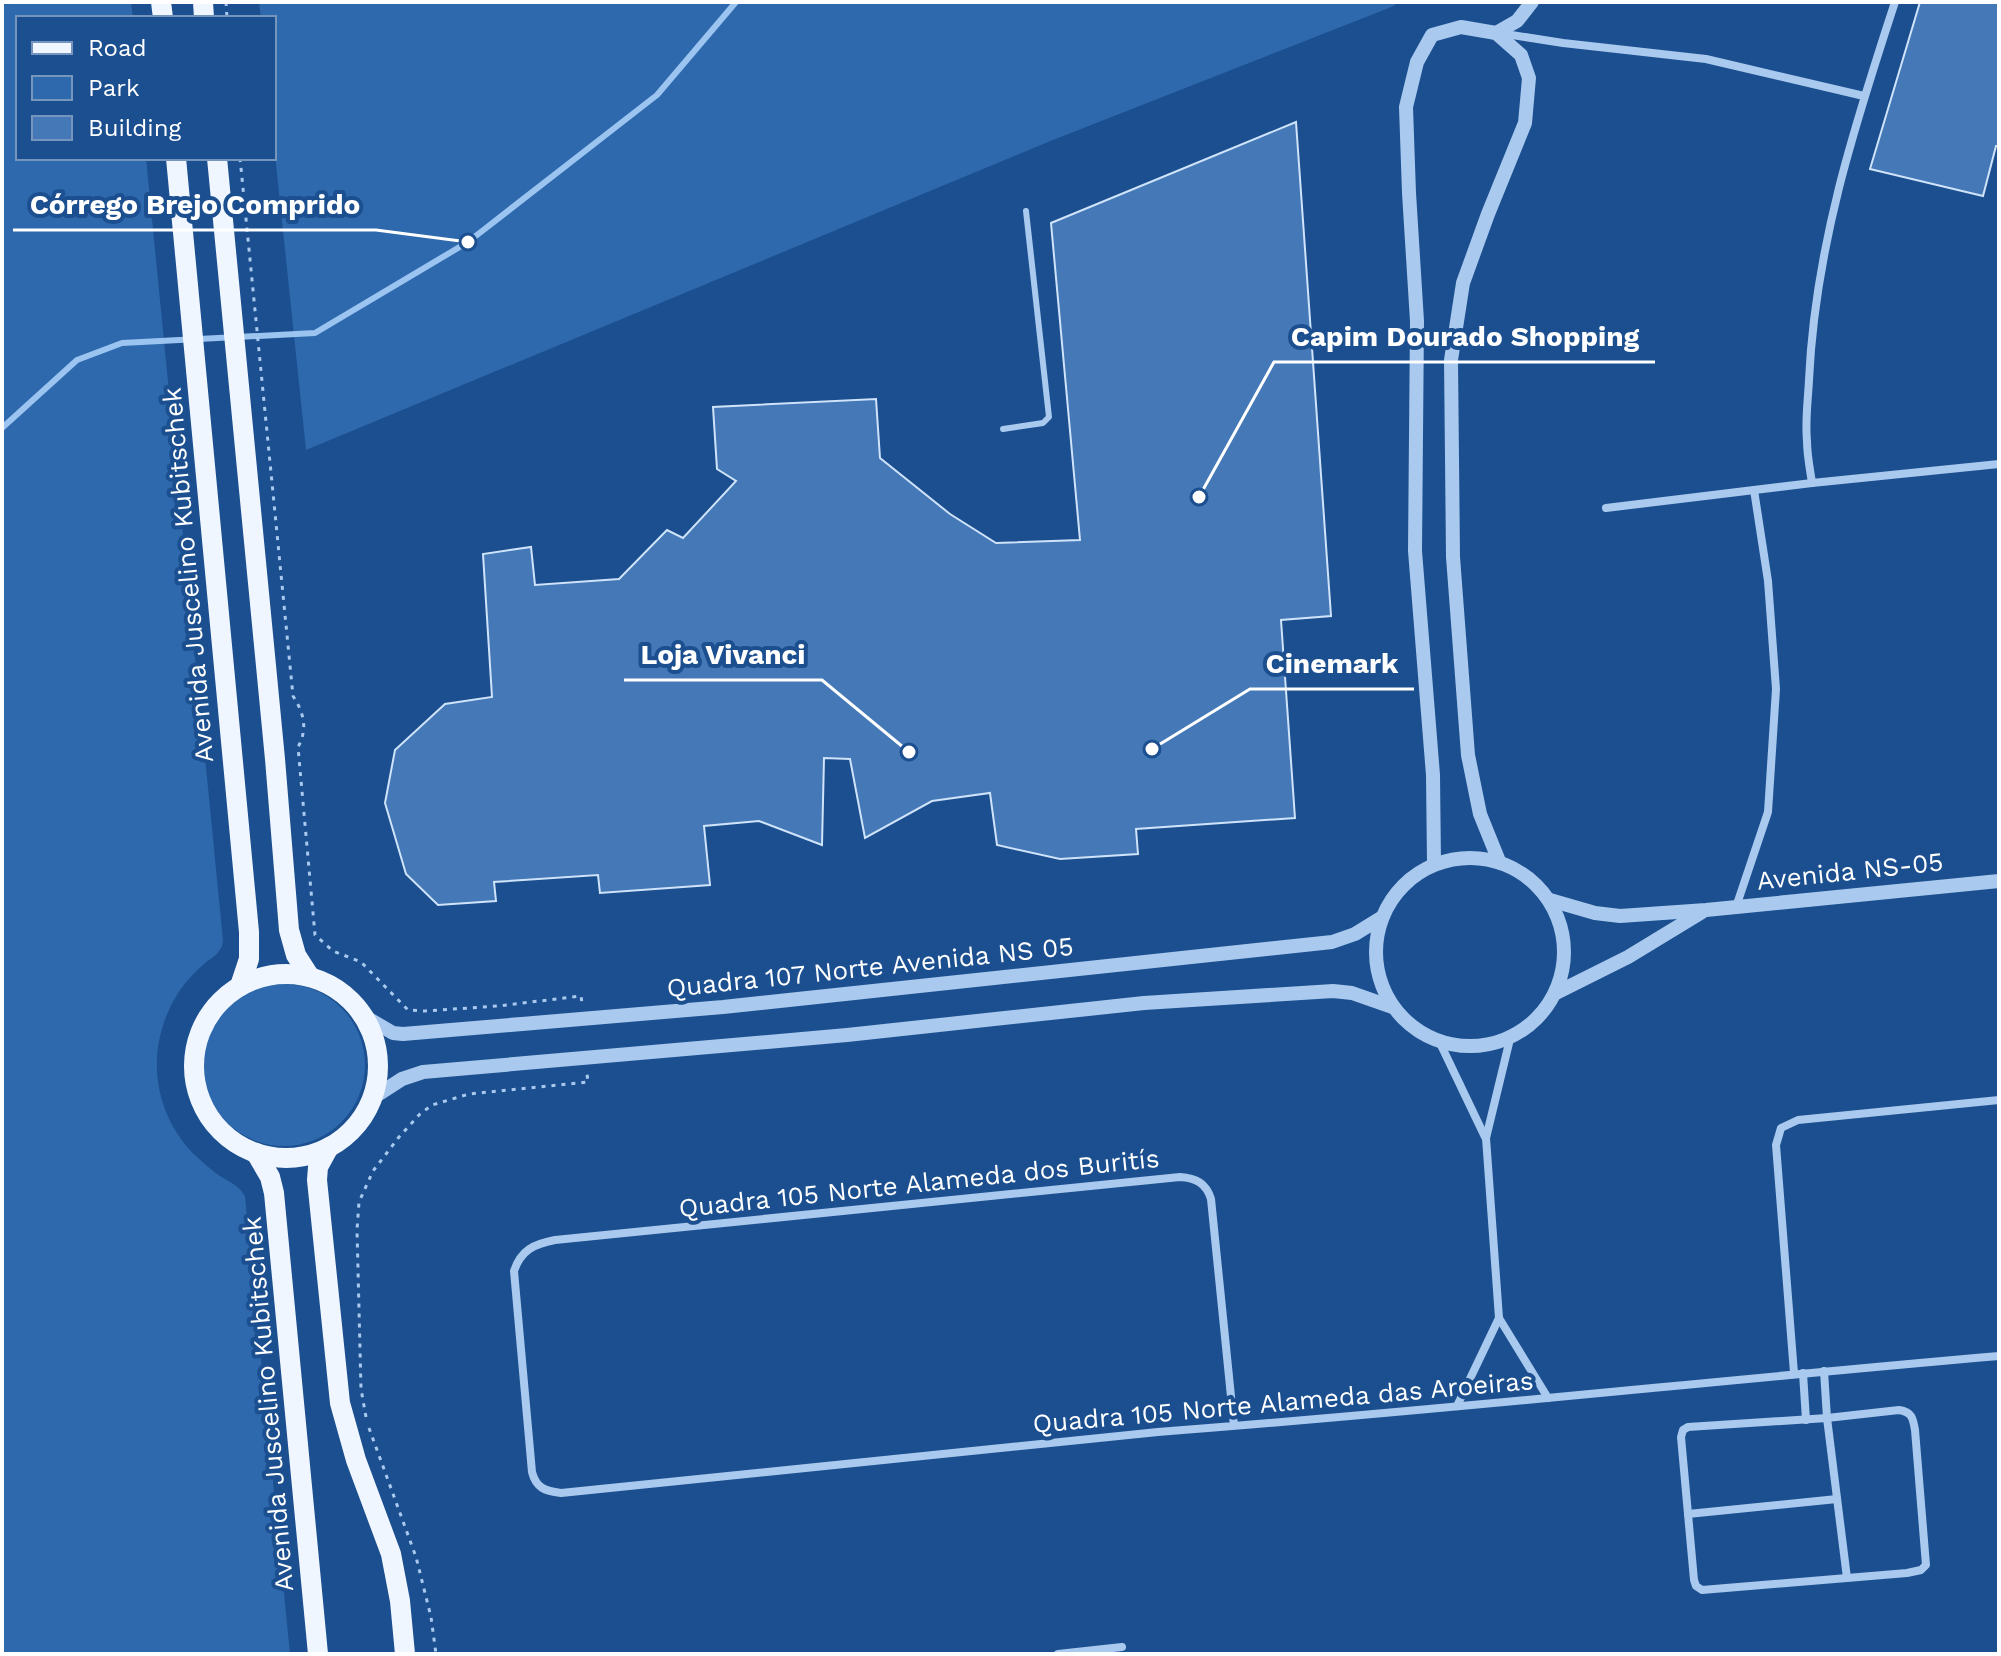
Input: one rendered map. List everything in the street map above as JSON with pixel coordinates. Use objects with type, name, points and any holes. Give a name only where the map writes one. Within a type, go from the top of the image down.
[{"type":"main road","name":"Avenida Juscelino Kubitschek","points":[[176,160],[249,932],[249,959],[240,986]]},
{"type":"main road","points":[[217,160],[289,930],[296,955],[310,977]]},
{"type":"main road","points":[[277,974],[310,977],[339,991],[362,1015],[372,1035],[377,1074],[371,1099],[353,1129],[329,1147],[315,1153],[296,1158],[276,1158],[256,1153],[234,1142],[215,1125],[200,1099],[194,1075],[197,1042],[205,1021],[222,999],[240,986],[277,974]]},
{"type":"main road","points":[[329,1147],[318,1167],[317,1180],[340,1403],[356,1460],[391,1554],[405,1654]]},
{"type":"main road","name":"Avenida Juscelino Kubitschek","points":[[256,1153],[266,1167],[274,1193],[318,1654]]},
{"type":"street","points":[[1496,33],[1517,21],[1532,2]]},
{"type":"street","points":[[1812,483],[1806,440],[1818,281],[1841,174],[1895,2]]},
{"type":"street","points":[[1434,863],[1433,775],[1415,551],[1417,321],[1406,107],[1417,62],[1432,35],[1461,27],[1563,43],[1706,59],[1864,96]]},
{"type":"street","points":[[1496,33],[1521,55],[1529,78],[1525,123],[1463,283],[1451,375],[1453,557],[1468,755],[1480,814],[1499,861]]},
{"type":"street","points":[[1606,508],[1999,464]]},
{"type":"street","points":[[1736,907],[1768,812],[1776,689],[1768,581],[1754,490]]},
{"type":"street","points":[[1466,856],[1499,861],[1528,876],[1550,900],[1562,930],[1564,962],[1556,993],[1537,1020],[1510,1039],[1487,1046],[1464,1048],[1440,1043],[1413,1029],[1392,1007],[1376,964],[1381,918],[1393,895],[1412,876],[1434,863],[1466,856]]},
{"type":"street","name":"Avenida NS-05","points":[[1706,910],[1999,881]]},
{"type":"street","points":[[1550,900],[1595,913],[1620,916],[1706,910]]},
{"type":"street","points":[[1556,993],[1628,957],[1706,910]]},
{"type":"street","name":"Quadra 107 Norte Avenida NS 05","points":[[362,1015],[393,1033],[403,1034],[723,1007],[1332,942],[1355,934],[1381,918]]},
{"type":"street","points":[[371,1099],[402,1079],[423,1072],[847,1035],[1144,1003],[1333,991],[1352,993],[1392,1007]]},
{"type":"street","points":[[1510,1039],[1486,1138],[1499,1318],[1548,1398]]},
{"type":"street","points":[[1440,1043],[1486,1138]]},
{"type":"street","points":[[1806,1420],[1776,1145],[1781,1128],[1798,1120],[1999,1100]]},
{"type":"street","name":"Quadra 105 Norte Alameda dos Buritís","points":[[572,1492],[544,1490],[534,1480],[532,1472],[513,1281],[517,1262],[537,1244],[1180,1177],[1192,1178],[1206,1188],[1211,1199],[1234,1426]]},
{"type":"street","points":[[1457,1406],[1499,1318]]},
{"type":"street","name":"Quadra 105 Norte Alameda das Aroeiras","points":[[572,1492],[1158,1432],[1999,1356]]},
{"type":"street","points":[[1824,1371],[1847,1578]]},
{"type":"street","points":[[1899,1410],[1908,1411],[1913,1416],[1926,1565],[1921,1570],[1907,1573],[1702,1590],[1696,1586],[1681,1437],[1683,1430],[1688,1427],[1827,1418],[1899,1410]]},
{"type":"street","points":[[1688,1514],[1837,1499]]},
{"type":"street","points":[[1058,1654],[1122,1647]]},
{"type":"lane","points":[[1003,429],[1043,423],[1049,417],[1026,211]]},
{"type":"path","points":[[240,160],[262,393]]},
{"type":"green space","points":[[2,2],[131,2],[133,16],[16,16],[16,160],[146,160],[223,940],[218,953],[183,986],[167,1015],[160,1037],[158,1080],[162,1102],[183,1141],[198,1158],[245,1196],[290,1654],[2,1654]]},
{"type":"green space","points":[[259,2],[1396,2],[1394,6],[1053,140],[306,450],[276,160],[276,16],[261,16]]},
{"type":"green space","points":[[284,984],[315,990],[342,1007],[359,1034],[365,1065],[359,1096],[342,1123],[315,1140],[284,1146],[253,1140],[226,1123],[209,1096],[203,1065],[209,1034],[226,1007],[253,990]]},
{"type":"building","points":[[1920,2],[1999,2],[1999,146],[1996,146],[1983,196],[1870,169]]},
{"type":"building","points":[[1296,122],[1331,616],[1281,620],[1295,818],[1136,829],[1138,854],[1060,859],[997,845],[990,793],[932,801],[865,838],[850,759],[824,758],[822,845],[759,821],[704,826],[710,885],[600,893],[598,875],[494,882],[496,901],[438,905],[406,874],[385,803],[395,750],[445,704],[492,697],[483,554],[531,547],[535,585],[619,579],[667,530],[683,538],[736,481],[717,469],[713,407],[876,399],[880,458],[950,514],[996,543],[1080,540],[1051,223]]},
{"type":"waterway","points":[[2,428],[77,360],[122,343],[315,333],[468,242],[657,95],[736,2]]},
{"type":"place","name":"Córrego Brejo Comprido","points":[[468,242]]},
{"type":"place","name":"Capim Dourado Shopping","points":[[1199,497]]},
{"type":"place","name":"Cinemark","points":[[1152,749]]},
{"type":"place","name":"Loja Vivanci","points":[[909,752]]}]
